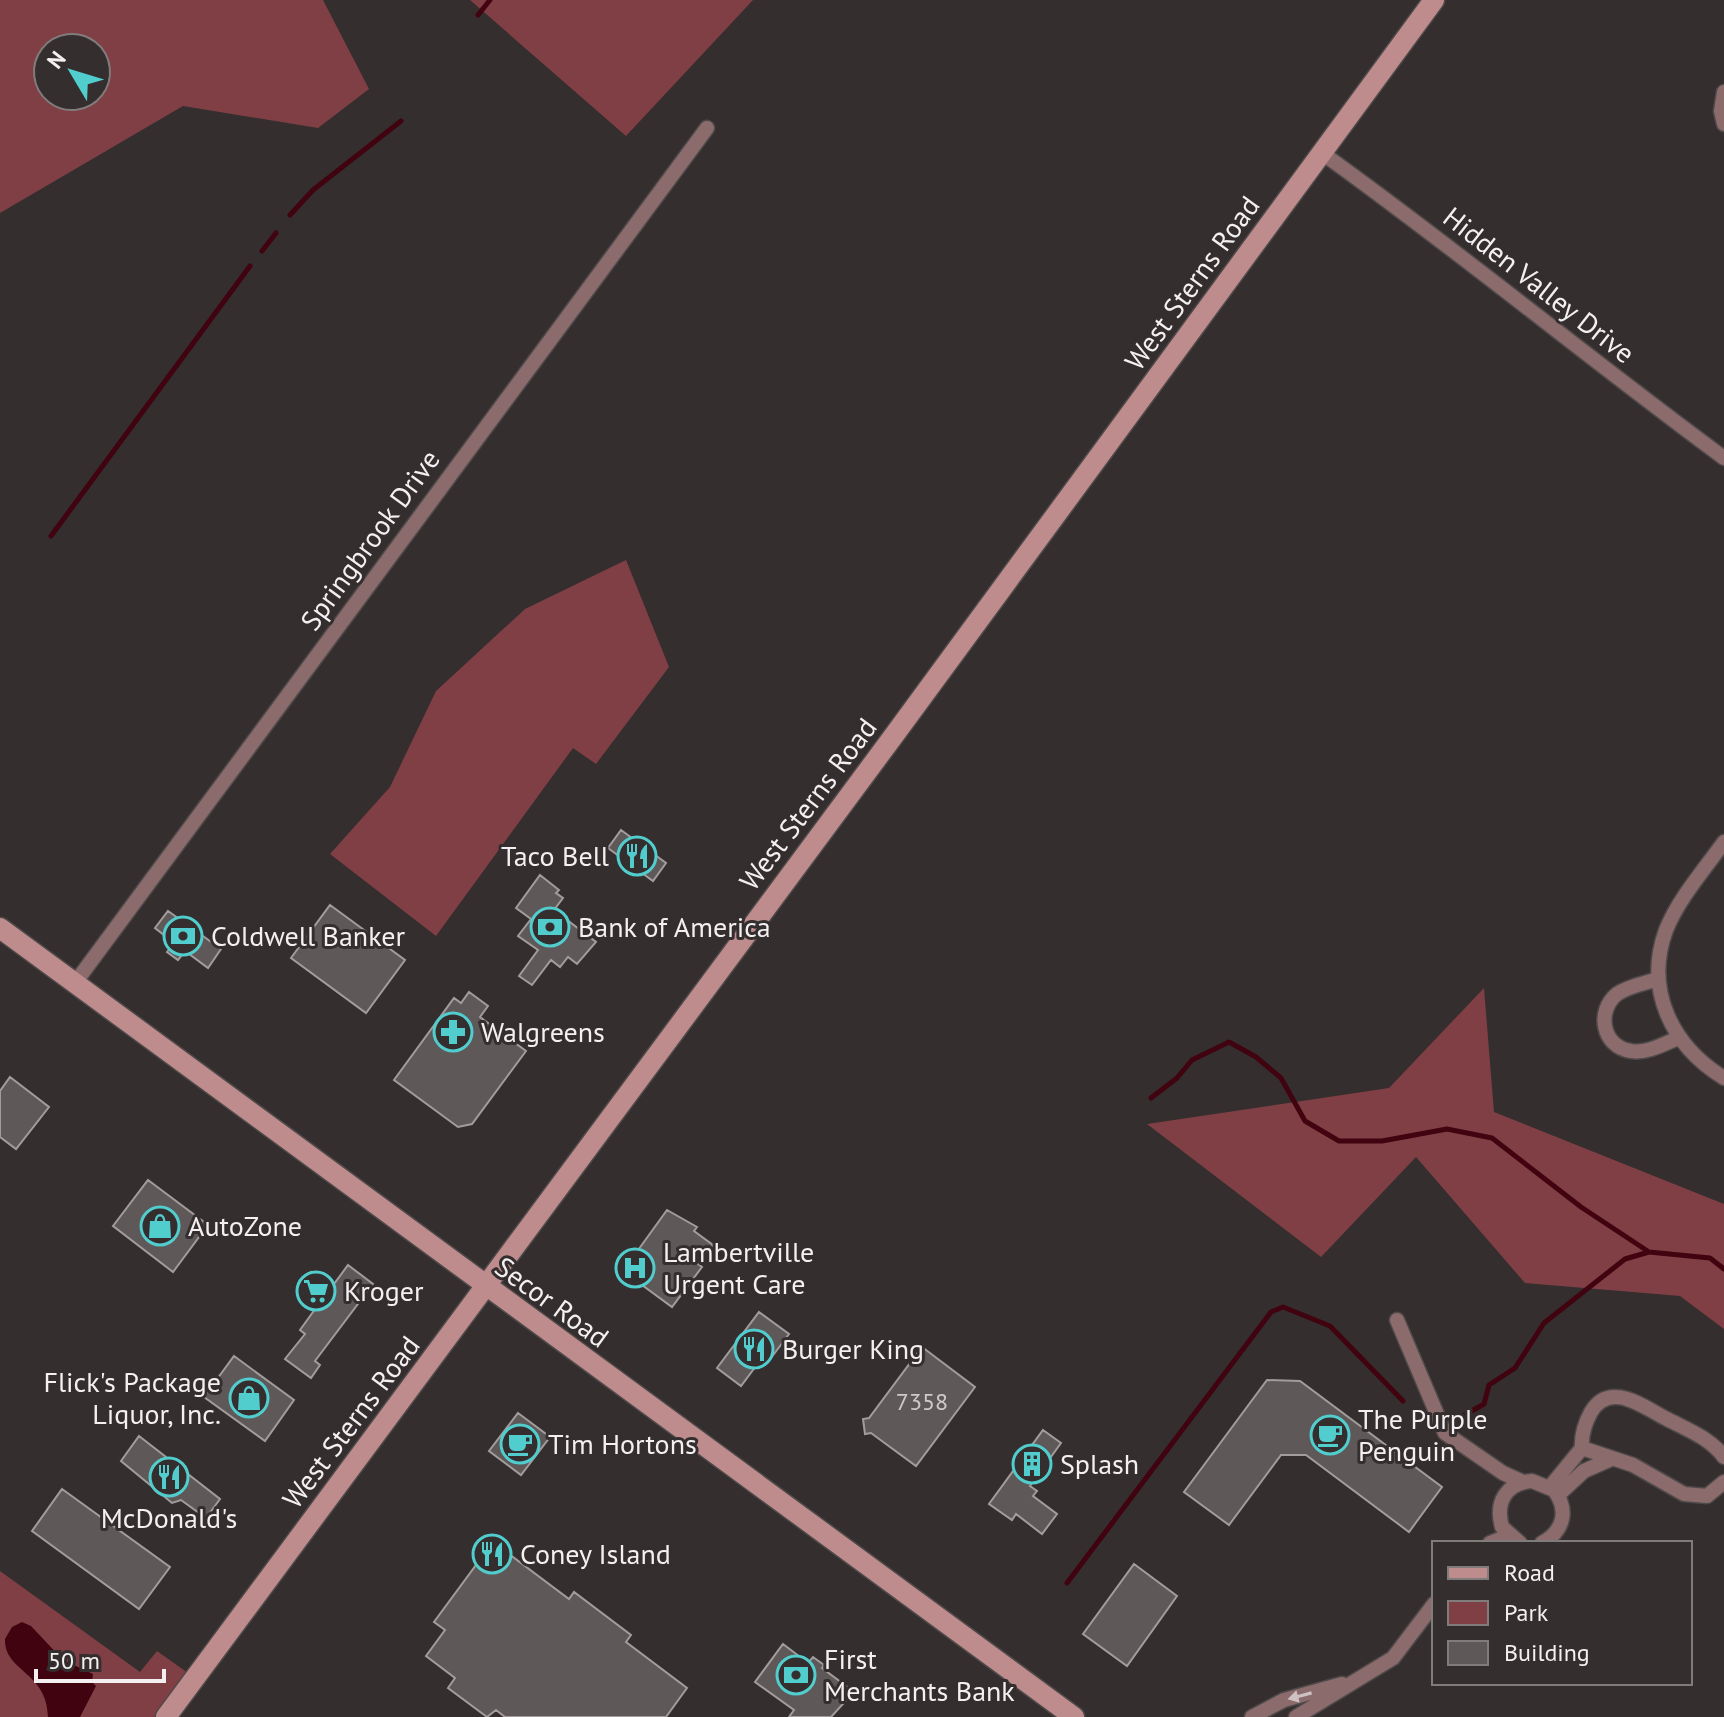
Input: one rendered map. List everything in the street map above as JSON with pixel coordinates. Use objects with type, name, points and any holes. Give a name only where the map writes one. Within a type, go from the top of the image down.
[{"type":"main road","name":"West Sterns Road","points":[[166,1717],[1434,0]]},
{"type":"main road","name":"Secor Road","points":[[0,928],[1074,1717]]},
{"type":"street","points":[[1724,92],[1721,111],[1724,124]]},
{"type":"street","name":"Springbrook Drive","points":[[75,983],[707,128]]},
{"type":"street","name":"Hidden Valley Drive","points":[[1322,153],[1501,284],[1580,352],[1724,458]]},
{"type":"street","points":[[1724,842],[1673,916],[1662,947],[1658,979],[1665,1012],[1678,1038],[1699,1060],[1724,1078]]},
{"type":"street","points":[[1658,979],[1616,994],[1606,1008],[1604,1026],[1613,1042],[1628,1051],[1645,1051],[1678,1038]]},
{"type":"street","points":[[1397,1320],[1445,1433],[1503,1473],[1554,1491],[1562,1503],[1562,1522],[1546,1541]]},
{"type":"street","points":[[1554,1491],[1582,1448],[1581,1437],[1596,1404],[1605,1397],[1620,1395],[1700,1436],[1715,1445],[1724,1457]]},
{"type":"street","points":[[1582,1448],[1610,1460],[1633,1465],[1695,1497],[1707,1496],[1724,1482]]},
{"type":"street","points":[[1554,1491],[1584,1471],[1610,1460]]},
{"type":"street","points":[[1514,1540],[1499,1517],[1500,1504],[1511,1487],[1523,1482]]},
{"type":"street","points":[[1296,1717],[1393,1658],[1432,1607]]},
{"type":"street","points":[[1252,1717],[1284,1700],[1351,1682]]},
{"type":"green space","points":[[0,0],[323,0],[369,89],[318,128],[183,106],[0,213]]},
{"type":"green space","points":[[470,0],[753,0],[626,136]]},
{"type":"green space","points":[[626,560],[669,667],[596,764],[573,748],[436,936],[330,854],[390,787],[436,691],[525,609]]},
{"type":"green space","points":[[1484,988],[1494,1112],[1724,1204],[1724,1329],[1680,1296],[1525,1283],[1416,1157],[1321,1257],[1147,1124],[1389,1088]]},
{"type":"green space","points":[[0,1571],[140,1672],[157,1651],[195,1678],[166,1717],[0,1717]]},
{"type":"shaded area","points":[[22,1622],[31,1626],[63,1660],[93,1674],[92,1682],[96,1686],[80,1717],[48,1717],[41,1690],[11,1659],[5,1639],[12,1627]]},
{"type":"building","name":"Taco Bell","points":[[621,830],[666,863],[653,881],[608,848]]},
{"type":"building","name":"Bank of America","points":[[540,875],[559,890],[556,893],[563,898],[554,910],[596,942],[577,964],[568,957],[560,967],[551,960],[532,985],[519,976],[538,950],[518,936],[531,919],[516,908]]},
{"type":"building","points":[[330,905],[405,960],[366,1013],[291,958]]},
{"type":"building","name":"Coldwell Banker","points":[[168,911],[221,949],[208,968],[185,951],[178,960],[167,952],[174,943],[155,928]]},
{"type":"building","name":"Walgreens","points":[[469,992],[488,1006],[480,1017],[526,1051],[472,1124],[458,1127],[394,1080],[454,998],[461,1003]]},
{"type":"building","points":[[10,1077],[49,1107],[16,1149],[0,1137],[0,1091]]},
{"type":"building","name":"AutoZone","points":[[148,1180],[208,1225],[173,1272],[113,1226]]},
{"type":"building","points":[[667,1210],[697,1227],[694,1231],[713,1245],[698,1264],[702,1267],[672,1307],[623,1271]]},
{"type":"building","points":[[348,1265],[373,1284],[315,1361],[320,1365],[311,1378],[285,1359],[305,1334],[300,1330],[318,1305],[297,1290],[311,1272],[331,1288]]},
{"type":"building","name":"Burger King","points":[[759,1312],[789,1334],[768,1362],[762,1358],[741,1386],[717,1368]]},
{"type":"building","points":[[922,1347],[975,1387],[916,1466],[871,1433],[865,1434],[863,1419],[869,1418]]},
{"type":"building","name":"Flick's Package Liquor, Inc.","points":[[234,1356],[294,1400],[265,1441],[204,1397]]},
{"type":"building","points":[[1267,1380],[1300,1381],[1442,1487],[1409,1532],[1306,1455],[1281,1455],[1229,1525],[1184,1492]]},
{"type":"building","name":"Tim Hortons","points":[[518,1413],[550,1437],[521,1475],[489,1451]]},
{"type":"building","name":"Splash","points":[[1043,1430],[1061,1443],[1030,1486],[1037,1491],[1033,1496],[1057,1514],[1042,1534],[1016,1514],[1012,1520],[989,1504]]},
{"type":"building","name":"McDonald's","points":[[139,1436],[220,1499],[206,1518],[181,1500],[172,1503],[121,1461]]},
{"type":"building","points":[[62,1489],[170,1567],[139,1609],[32,1531]]},
{"type":"building","points":[[493,1542],[569,1599],[574,1592],[631,1635],[626,1642],[687,1688],[666,1717],[505,1717],[496,1710],[487,1717],[448,1688],[455,1678],[426,1656],[445,1630],[434,1622]]},
{"type":"building","points":[[1134,1564],[1177,1596],[1127,1666],[1083,1634]]},
{"type":"building","name":"First Merchants Bank","points":[[783,1644],[808,1663],[813,1657],[824,1665],[822,1668],[854,1692],[831,1717],[789,1717],[794,1710],[755,1682]]},
{"type":"waterway","points":[[478,15],[490,0]]},
{"type":"waterway","points":[[290,215],[313,190],[401,121]]},
{"type":"waterway","points":[[262,251],[276,233]]},
{"type":"waterway","points":[[51,536],[250,266]]},
{"type":"waterway","points":[[1151,1098],[1177,1078],[1192,1060],[1229,1042],[1256,1057],[1281,1078],[1305,1121],[1339,1141],[1382,1141],[1447,1129],[1492,1138],[1581,1207],[1649,1252]]},
{"type":"waterway","points":[[1461,1417],[1484,1404],[1489,1385],[1515,1368],[1544,1323],[1625,1259],[1649,1252],[1710,1258],[1724,1269]]},
{"type":"waterway","points":[[1067,1583],[1271,1312],[1283,1307],[1330,1326],[1403,1401]]},
{"type":"place","name":"Taco Bell","points":[[637,856]]},
{"type":"place","name":"Bank of America","points":[[550,927]]},
{"type":"place","name":"Coldwell Banker","points":[[183,936]]},
{"type":"place","name":"Walgreens","points":[[453,1032]]},
{"type":"place","name":"AutoZone","points":[[160,1226]]},
{"type":"place","name":"Lambertville Urgent Care","points":[[635,1268]]},
{"type":"place","name":"Kroger","points":[[316,1291]]},
{"type":"place","name":"Burger King","points":[[754,1349]]},
{"type":"place","name":"Flick's Package Liquor, Inc.","points":[[249,1398]]},
{"type":"place","name":"The Purple Penguin","points":[[1330,1435]]},
{"type":"place","name":"Tim Hortons","points":[[520,1444]]},
{"type":"place","name":"Splash","points":[[1032,1464]]},
{"type":"place","name":"McDonald's","points":[[169,1477]]},
{"type":"place","name":"Coney Island","points":[[492,1554]]},
{"type":"place","name":"First Merchants Bank","points":[[796,1675]]}]
